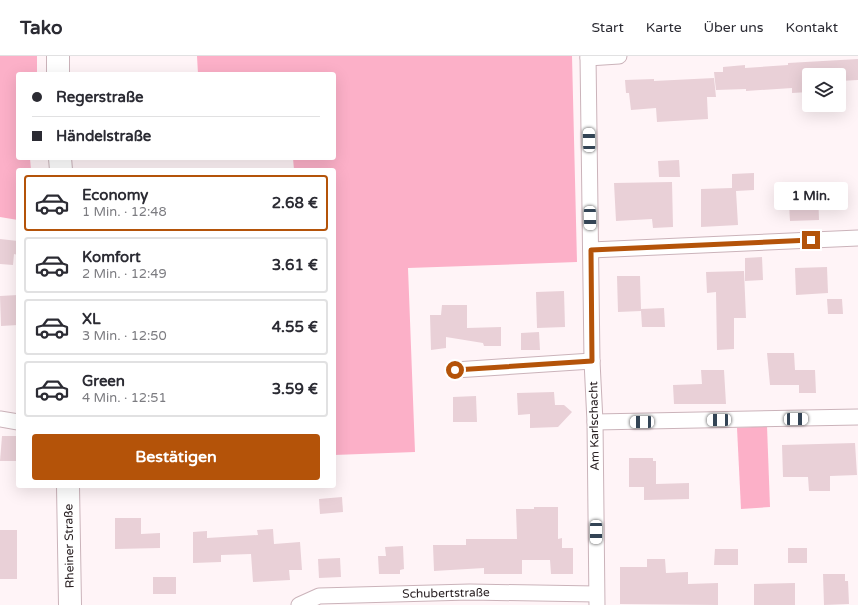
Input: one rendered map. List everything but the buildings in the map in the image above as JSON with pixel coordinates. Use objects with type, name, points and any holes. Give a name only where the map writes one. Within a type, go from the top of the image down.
[{"type":"main road","points":[[58,56],[58,72]]},
{"type":"main road","name":"Rheiner Straße","points":[[68,488],[70,605]]},
{"type":"street","points":[[588,57],[619,56]]},
{"type":"street","name":"Am Karlschacht","points":[[588,57],[592,361],[595,422],[596,599]]},
{"type":"street","points":[[591,250],[858,238]]},
{"type":"street","points":[[455,370],[592,361]]},
{"type":"street","points":[[595,422],[858,418]]},
{"type":"street","points":[[0,419],[16,422]]},
{"type":"street","name":"Schubertstraße","points":[[299,605],[319,596],[470,592],[596,599]]},
{"type":"shaded area","points":[[0,56],[37,56],[37,72],[16,72],[16,160],[30,160],[31,168],[16,168],[16,220],[0,217]]},
{"type":"shaded area","points":[[197,56],[572,56],[577,262],[408,268],[415,452],[336,455],[336,168],[294,168],[293,160],[336,160],[336,72],[198,72]]},
{"type":"shaded area","points":[[767,426],[770,507],[741,509],[737,428]]},
{"type":"route","points":[[455,370],[592,361],[591,250],[811,240]]}]
